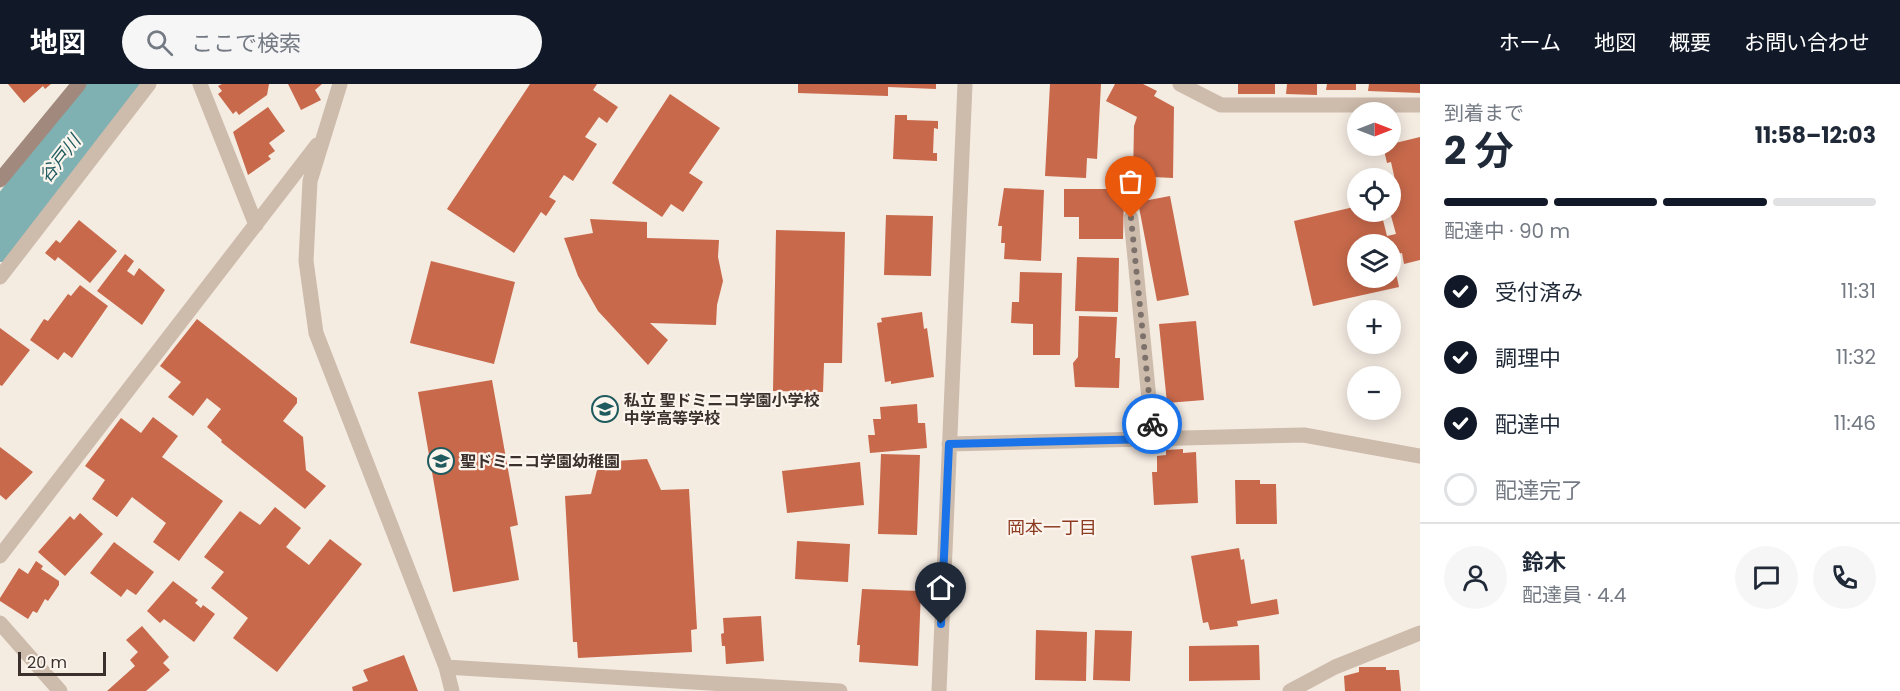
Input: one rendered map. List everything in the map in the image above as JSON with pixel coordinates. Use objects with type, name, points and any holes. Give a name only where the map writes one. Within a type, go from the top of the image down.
[{"type":"street","points":[[0,180],[79,84]]},
{"type":"street","points":[[0,277],[148,84]]},
{"type":"street","points":[[200,84],[256,225]]},
{"type":"street","points":[[340,84],[310,181],[306,261],[316,333],[446,667],[453,691]]},
{"type":"street","points":[[939,691],[965,84]]},
{"type":"street","points":[[1180,84],[1221,105],[1420,105]]},
{"type":"street","points":[[0,556],[324,137]]},
{"type":"street","points":[[1131,218],[1153,439]]},
{"type":"street","points":[[949,444],[1304,435],[1420,456]]},
{"type":"street","points":[[0,623],[60,691]]},
{"type":"street","points":[[1290,691],[1335,667],[1420,633]]},
{"type":"street","points":[[446,667],[840,691]]},
{"type":"building","points":[[8,84],[51,84],[45,89],[43,86],[24,103]]},
{"type":"building","points":[[222,84],[269,84],[267,95],[239,115],[236,111],[233,114],[218,94],[222,91],[218,86]]},
{"type":"building","points":[[288,84],[322,84],[315,90],[321,100],[301,110]]},
{"type":"building","points":[[530,84],[597,84],[593,90],[618,107],[607,123],[599,117],[585,137],[597,144],[573,181],[564,175],[549,197],[556,201],[546,216],[541,212],[514,253],[447,209]]},
{"type":"building","points":[[798,84],[936,84],[936,89],[888,87],[888,96],[798,93]]},
{"type":"building","points":[[1050,84],[1101,84],[1097,159],[1087,158],[1086,178],[1045,176]]},
{"type":"building","points":[[1115,84],[1143,84],[1157,91],[1154,96],[1174,107],[1173,178],[1133,176],[1134,126],[1137,117],[1106,101]]},
{"type":"building","points":[[1238,84],[1275,84],[1275,94],[1238,94]]},
{"type":"building","points":[[1287,84],[1317,84],[1317,95],[1286,94]]},
{"type":"building","points":[[1327,84],[1356,84],[1356,90],[1326,90]]},
{"type":"building","points":[[1369,84],[1420,84],[1420,93],[1368,91]]},
{"type":"building","points":[[670,94],[720,128],[689,173],[703,182],[683,212],[671,204],[662,217],[612,183]]},
{"type":"building","points":[[268,107],[285,131],[269,143],[275,151],[268,156],[271,159],[248,175],[233,132]]},
{"type":"building","points":[[895,115],[907,115],[907,120],[938,121],[938,129],[934,128],[933,153],[937,153],[937,161],[893,159]]},
{"type":"building","points":[[1420,137],[1420,260],[1404,264],[1401,253],[1401,234],[1396,234],[1393,222],[1401,222],[1401,168],[1392,168],[1391,162],[1387,163],[1385,156],[1401,156],[1401,142]]},
{"type":"building","points":[[1004,188],[1044,190],[1041,261],[1004,259],[1005,243],[1001,243],[1002,226],[998,226]]},
{"type":"building","points":[[1064,189],[1117,189],[1117,194],[1124,194],[1123,239],[1079,239],[1079,217],[1064,217]]},
{"type":"building","points":[[1170,196],[1189,295],[1157,301],[1138,202]]},
{"type":"building","points":[[1347,209],[1347,222],[1384,222],[1386,234],[1347,234],[1347,288],[1394,288],[1313,306],[1294,221]]},
{"type":"building","points":[[886,215],[933,216],[931,276],[884,275]]},
{"type":"building","points":[[590,219],[647,222],[647,238],[719,240],[718,257],[723,281],[717,305],[716,325],[650,323],[668,340],[648,365],[598,311],[578,276],[564,238],[593,233]]},
{"type":"building","points":[[79,220],[117,251],[90,283],[58,257],[55,261],[45,253],[56,240],[60,243]]},
{"type":"building","points":[[776,230],[845,232],[842,363],[824,363],[823,392],[773,391]]},
{"type":"building","points":[[125,254],[134,261],[127,271],[134,276],[139,268],[165,290],[142,325],[97,291]]},
{"type":"building","points":[[1077,257],[1119,258],[1118,312],[1075,311]]},
{"type":"building","points":[[431,261],[515,282],[494,364],[410,343]]},
{"type":"building","points":[[1020,272],[1062,273],[1060,355],[1033,355],[1033,324],[1011,323],[1012,302],[1019,302]]},
{"type":"building","points":[[80,285],[108,306],[72,358],[64,352],[58,360],[30,340],[44,319],[48,321],[68,294],[71,296]]},
{"type":"building","points":[[922,312],[924,329],[927,328],[934,377],[891,384],[891,381],[885,382],[877,323],[882,322],[881,318]]},
{"type":"building","points":[[1079,316],[1117,317],[1115,358],[1120,358],[1119,388],[1075,387],[1073,363],[1078,357]]},
{"type":"building","points":[[197,319],[297,398],[297,403],[283,421],[303,437],[306,470],[326,486],[305,509],[221,442],[222,440],[207,427],[221,409],[207,398],[193,416],[168,397],[181,382],[160,366]]},
{"type":"building","points":[[1196,321],[1204,400],[1167,403],[1159,324]]},
{"type":"building","points":[[0,328],[30,350],[2,386],[0,385]]},
{"type":"building","points":[[492,380],[518,525],[510,527],[519,580],[453,592],[418,392]]},
{"type":"building","points":[[917,404],[918,423],[925,423],[927,448],[870,453],[868,435],[875,435],[873,419],[881,419],[880,407]]},
{"type":"building","points":[[153,417],[178,436],[162,457],[223,501],[179,561],[153,542],[166,523],[132,497],[117,517],[92,499],[105,480],[85,466],[121,418],[141,433]]},
{"type":"building","points":[[0,447],[33,472],[6,500],[0,495]]},
{"type":"building","points":[[1183,449],[1183,453],[1196,452],[1198,503],[1154,505],[1152,472],[1157,472],[1157,456],[1166,455],[1166,450]]},
{"type":"building","points":[[881,454],[920,455],[917,535],[878,534]]},
{"type":"building","points":[[647,459],[661,490],[689,489],[697,629],[691,630],[692,652],[578,658],[577,642],[573,642],[565,496],[591,494],[599,462]]},
{"type":"building","points":[[860,462],[864,505],[787,513],[782,471]]},
{"type":"building","points":[[1235,480],[1260,480],[1260,484],[1276,484],[1277,524],[1236,524]]},
{"type":"building","points":[[275,507],[301,528],[286,547],[309,565],[330,539],[362,564],[277,672],[233,638],[248,618],[211,588],[224,572],[204,557],[240,511],[260,525]]},
{"type":"building","points":[[80,513],[103,534],[65,576],[38,552],[70,516],[74,520]]},
{"type":"building","points":[[797,541],[850,544],[848,582],[795,579]]},
{"type":"building","points":[[114,542],[154,572],[136,595],[127,589],[121,597],[90,573]]},
{"type":"building","points":[[1239,548],[1241,560],[1244,559],[1251,604],[1277,599],[1279,614],[1237,621],[1238,626],[1210,630],[1208,622],[1203,623],[1191,556]]},
{"type":"building","points":[[36,561],[43,566],[41,569],[59,581],[59,585],[48,601],[45,599],[37,613],[33,611],[28,619],[0,601],[0,598],[19,568],[28,574]]},
{"type":"building","points":[[173,581],[198,600],[195,603],[201,608],[203,605],[215,614],[194,642],[164,619],[160,623],[147,611]]},
{"type":"building","points":[[862,589],[921,591],[918,666],[859,662],[860,645],[857,645]]},
{"type":"building","points":[[761,616],[764,661],[726,664],[725,646],[722,646],[721,634],[724,633],[723,618]]},
{"type":"building","points":[[142,626],[169,657],[163,663],[170,670],[146,691],[107,691],[135,666],[130,660],[138,652],[126,640]]},
{"type":"building","points":[[1036,630],[1087,632],[1086,681],[1035,680]]},
{"type":"building","points":[[1095,630],[1132,631],[1130,681],[1093,680]]},
{"type":"building","points":[[1259,645],[1260,680],[1189,681],[1189,646]]},
{"type":"building","points":[[404,655],[418,691],[353,691],[352,687],[368,681],[363,670]]},
{"type":"building","points":[[1359,667],[1386,667],[1386,670],[1399,670],[1401,691],[1345,691],[1344,676],[1359,672]]},
{"type":"waterway","name":"谷戸川","points":[[0,235],[120,84]]},
{"type":"way so far","points":[[1131,218],[1152,424]]},
{"type":"place","name":"私立 聖ドミニコ学園小学校 中学高等学校","points":[[605,409]]},
{"type":"place","name":"聖ドミニコ学園幼稚園","points":[[441,461]]},
{"type":"district","name":"岡本一丁目","points":[[1052,528]]},
{"type":"route","points":[[941,624],[949,444],[1153,439],[1152,424]]}]
